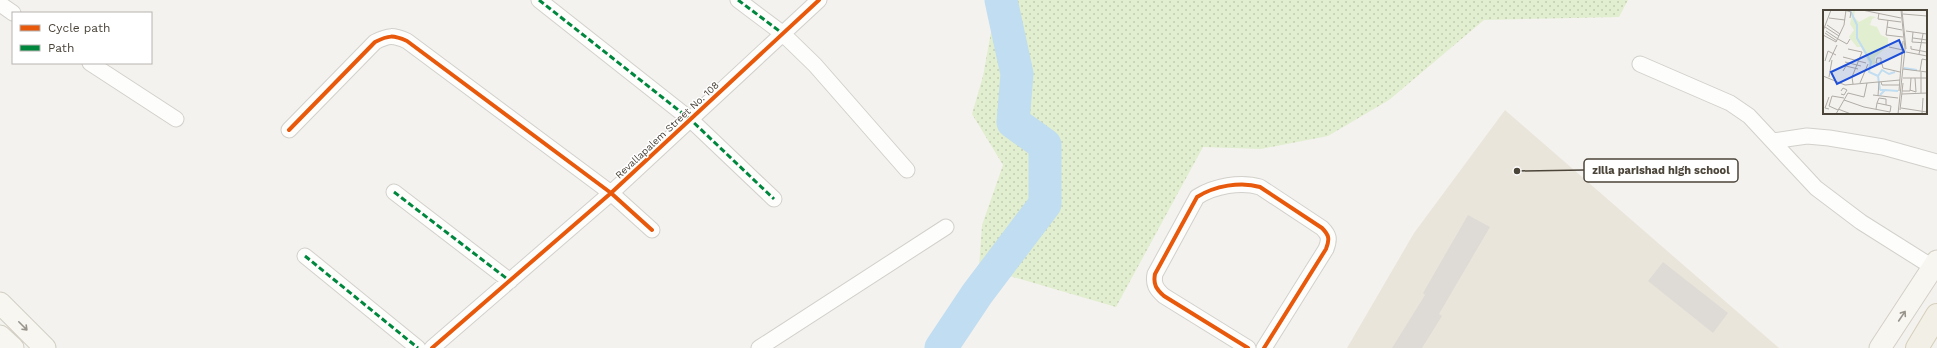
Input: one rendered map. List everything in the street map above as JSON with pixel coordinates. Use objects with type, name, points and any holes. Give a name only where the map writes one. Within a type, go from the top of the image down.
[{"type":"main road","points":[[1917,348],[1937,315]]},
{"type":"street","points":[[539,0],[691,120],[774,199]]},
{"type":"street","points":[[738,0],[782,33],[815,64],[907,170]]},
{"type":"street","name":"Revallapalem Street No. 108","points":[[432,348],[611,193],[819,0]]},
{"type":"street","points":[[0,4],[12,12]]},
{"type":"street","points":[[289,130],[375,42],[387,36],[397,36],[407,41],[611,193],[652,230]]},
{"type":"street","points":[[92,64],[176,119]]},
{"type":"street","points":[[1640,64],[1730,103],[1749,116],[1821,192],[1861,222],[1935,264],[1880,348]]},
{"type":"street","points":[[1773,141],[1807,136],[1829,138],[1883,147],[1937,162]]},
{"type":"street","points":[[1248,348],[1164,296],[1156,289],[1154,282],[1155,274],[1197,197],[1210,191],[1238,184],[1249,184],[1260,187],[1329,234],[1329,241],[1326,249],[1264,348]]},
{"type":"street","points":[[394,192],[516,276]]},
{"type":"street","points":[[759,348],[946,227]]},
{"type":"street","points":[[305,256],[418,348]]},
{"type":"street","points":[[0,303],[45,348]]},
{"type":"street","points":[[0,336],[13,348]]},
{"type":"shaded area","points":[[1505,110],[1779,348],[1347,348],[1414,233]]},
{"type":"green space","points":[[990,0],[1628,0],[1619,17],[1484,20],[1389,100],[1328,136],[1261,149],[1203,147],[1116,307],[979,267],[982,225],[1003,165],[972,114],[983,76],[994,16]]},
{"type":"building","points":[[1468,215],[1490,227],[1439,314],[1442,316],[1422,348],[1392,348],[1425,295],[1423,293]]},
{"type":"building","points":[[1663,262],[1728,313],[1713,333],[1648,281]]},
{"type":"waterway","points":[[941,348],[977,294],[1045,204],[1045,145],[1013,122],[1017,74],[1001,0]]},
{"type":"marked path","points":[[539,0],[691,120],[774,199]]},
{"type":"marked path","points":[[738,0],[782,33]]},
{"type":"marked path","points":[[394,192],[510,281]]},
{"type":"marked path","points":[[305,256],[418,348]]},
{"type":"cycle path","points":[[432,348],[611,193],[819,0]]},
{"type":"cycle path","points":[[289,130],[375,42],[388,37],[398,38],[407,41],[611,193],[652,230]]},
{"type":"cycle path","points":[[1248,348],[1164,296],[1157,289],[1154,281],[1155,274],[1197,197],[1219,187],[1245,184],[1260,187],[1322,228],[1328,237],[1326,249],[1264,348]]},
{"type":"place","name":"zilla parishad high school","points":[[1517,171]]}]
